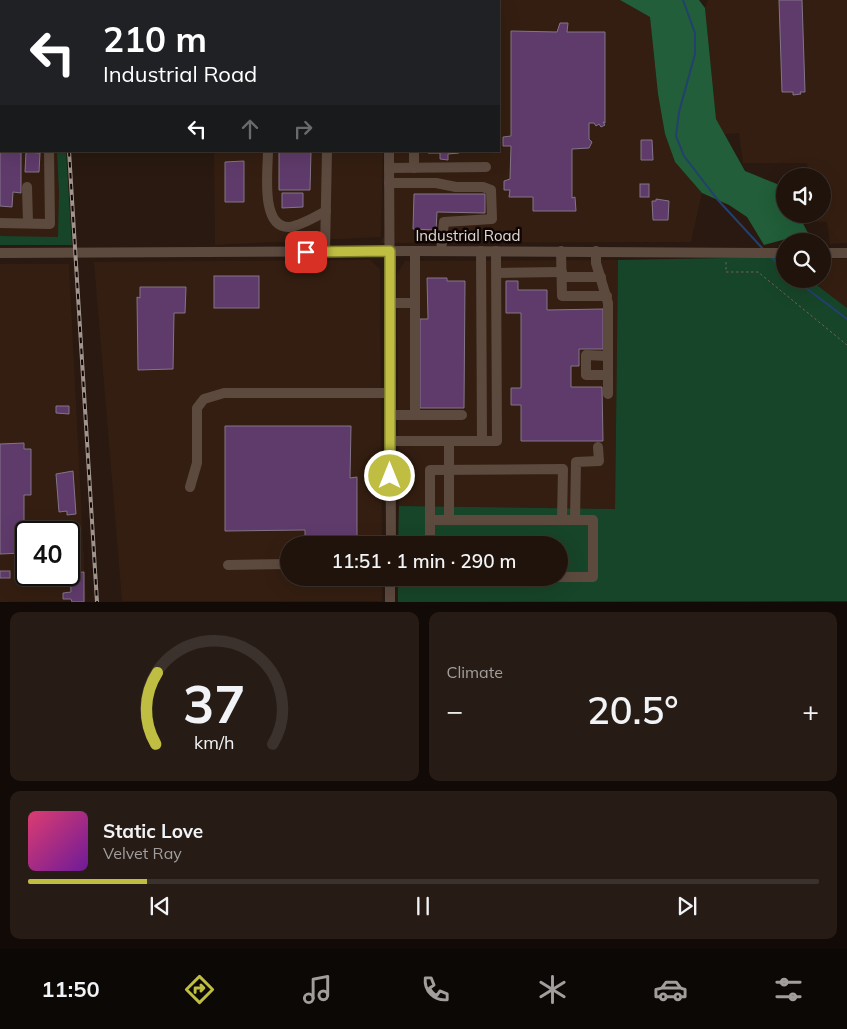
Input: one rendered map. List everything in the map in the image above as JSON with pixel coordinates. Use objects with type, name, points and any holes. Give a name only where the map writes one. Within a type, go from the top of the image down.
[{"type":"street","points":[[0,223],[50,224],[49,152]]},
{"type":"street","points":[[268,152],[269,208],[275,221],[280,225],[290,227],[326,211]]},
{"type":"street","points":[[325,251],[328,152]]},
{"type":"street","points":[[389,152],[391,536]]},
{"type":"street","points":[[414,152],[414,168]]},
{"type":"street","points":[[389,168],[486,167]]},
{"type":"street","points":[[389,183],[436,183],[456,187],[483,187],[491,190],[492,219],[444,222],[441,251]]},
{"type":"street","points":[[27,187],[28,224]]},
{"type":"street","name":"Industrial Road","points":[[0,253],[325,251],[749,251],[776,253]]},
{"type":"street","points":[[415,251],[415,415]]},
{"type":"street","points":[[481,251],[482,441]]},
{"type":"street","points":[[390,441],[497,441],[496,251]]},
{"type":"street","points":[[596,251],[596,263],[608,303],[608,394]]},
{"type":"street","points":[[561,252],[562,296],[607,296]]},
{"type":"street","points":[[831,253],[847,253]]},
{"type":"street","points":[[497,273],[601,277]]},
{"type":"street","points":[[390,303],[416,303]]},
{"type":"street","points":[[608,356],[586,356],[586,375],[608,374]]},
{"type":"street","points":[[190,487],[196,463],[197,408],[204,399],[224,393],[390,393]]},
{"type":"street","points":[[390,415],[462,415]]},
{"type":"street","points":[[449,441],[449,520]]},
{"type":"street","points":[[575,520],[576,462],[599,461],[598,447]]},
{"type":"street","points":[[430,536],[430,470],[563,469],[562,520]]},
{"type":"street","points":[[430,520],[593,520],[593,577],[568,577]]},
{"type":"street","points":[[228,565],[280,564]]},
{"type":"street","points":[[390,586],[390,602]]},
{"type":"path","points":[[726,252],[726,272],[758,272],[847,345]]},
{"type":"shaded area","points":[[500,0],[620,0],[650,17],[658,94],[665,134],[675,162],[702,193],[691,242],[381,243],[385,232],[384,152],[500,152]]},
{"type":"shaded area","points":[[708,0],[847,0],[847,243],[831,244],[831,233],[828,233],[827,223],[831,223],[831,168],[807,168],[807,163],[743,163],[739,133],[724,134],[716,119],[705,8]]},
{"type":"shaded area","points":[[0,152],[63,152],[72,245],[0,245]]},
{"type":"shaded area","points":[[214,152],[383,152],[381,237],[215,245]]},
{"type":"shaded area","points":[[831,258],[847,259],[847,308],[821,288],[831,288]]},
{"type":"shaded area","points":[[370,260],[380,269],[382,536],[280,536],[280,586],[382,586],[382,601],[122,601],[94,262]]},
{"type":"shaded area","points":[[618,260],[615,509],[399,506],[397,274],[405,261]]},
{"type":"shaded area","points":[[0,264],[69,264],[86,601],[0,602]]},
{"type":"green space","points":[[620,0],[699,0],[705,8],[716,119],[745,171],[776,184],[776,223],[803,223],[808,233],[776,233],[776,242],[764,245],[747,217],[729,205],[702,193],[675,162],[665,134],[658,94],[650,17]]},
{"type":"green space","points":[[57,152],[66,152],[72,245],[0,245],[0,236],[58,237],[59,192]]},
{"type":"green space","points":[[776,257],[776,288],[821,288],[847,308],[847,601],[398,602],[398,586],[568,586],[568,536],[398,536],[399,506],[615,509],[618,260]]},
{"type":"building","points":[[779,0],[802,0],[805,92],[800,92],[801,94],[793,95],[793,92],[782,92]]},
{"type":"building","points":[[560,23],[568,23],[567,32],[605,32],[605,123],[603,122],[605,125],[601,127],[599,124],[596,126],[594,123],[589,123],[589,139],[592,142],[589,148],[572,149],[572,198],[575,197],[576,211],[533,211],[533,197],[509,197],[510,190],[504,190],[504,181],[510,179],[511,146],[503,146],[503,137],[511,136],[511,31],[557,32]]},
{"type":"building","points":[[641,140],[652,140],[653,160],[641,160]]},
{"type":"building","points":[[0,152],[21,152],[21,193],[13,192],[12,207],[0,206]]},
{"type":"building","points":[[26,152],[40,153],[39,172],[25,172]]},
{"type":"building","points":[[279,152],[311,152],[310,190],[279,190]]},
{"type":"building","points":[[459,152],[448,154],[448,160],[440,159],[440,153],[428,153]]},
{"type":"building","points":[[244,161],[244,202],[225,202],[225,162]]},
{"type":"building","points":[[640,184],[649,184],[649,197],[640,197]]},
{"type":"building","points":[[282,193],[303,193],[303,207],[282,208]]},
{"type":"building","points":[[414,194],[485,194],[485,213],[437,212],[436,230],[413,229]]},
{"type":"building","points":[[656,199],[669,201],[668,220],[653,220],[652,201],[656,201]]},
{"type":"building","points":[[214,276],[259,276],[259,308],[214,308]]},
{"type":"building","points":[[427,278],[447,278],[447,281],[465,281],[464,408],[420,408],[420,319],[428,319]]},
{"type":"building","points":[[506,281],[518,281],[518,290],[547,290],[547,310],[603,309],[603,349],[579,349],[579,366],[571,366],[571,387],[602,387],[603,441],[521,441],[521,405],[511,405],[511,388],[521,388],[521,313],[506,313]]},
{"type":"building","points":[[140,287],[186,287],[185,313],[174,313],[173,369],[138,370],[137,297],[140,298]]},
{"type":"building","points":[[56,406],[69,406],[69,414],[56,413]]},
{"type":"building","points":[[225,426],[351,426],[350,478],[357,477],[357,536],[305,536],[305,530],[225,531]]},
{"type":"building","points":[[24,443],[24,449],[31,449],[31,495],[24,495],[24,521],[15,521],[15,553],[0,554],[0,444]]},
{"type":"building","points":[[73,471],[76,514],[67,515],[67,511],[59,512],[56,474]]},
{"type":"building","points":[[0,571],[10,571],[10,578],[0,578]]},
{"type":"building","points":[[80,572],[84,572],[84,602],[72,602],[71,599],[63,599],[63,593],[71,592],[71,586],[80,586]]},
{"type":"waterway","points":[[683,0],[695,33],[695,54],[679,112],[676,136],[684,156],[717,199],[764,250]]},
{"type":"waterway","points":[[771,257],[776,262]]},
{"type":"waterway","points":[[806,288],[847,319]]},
{"type":"railway","points":[[69,152],[97,602]]},
{"type":"route","points":[[306,252],[390,251],[390,476]]}]
